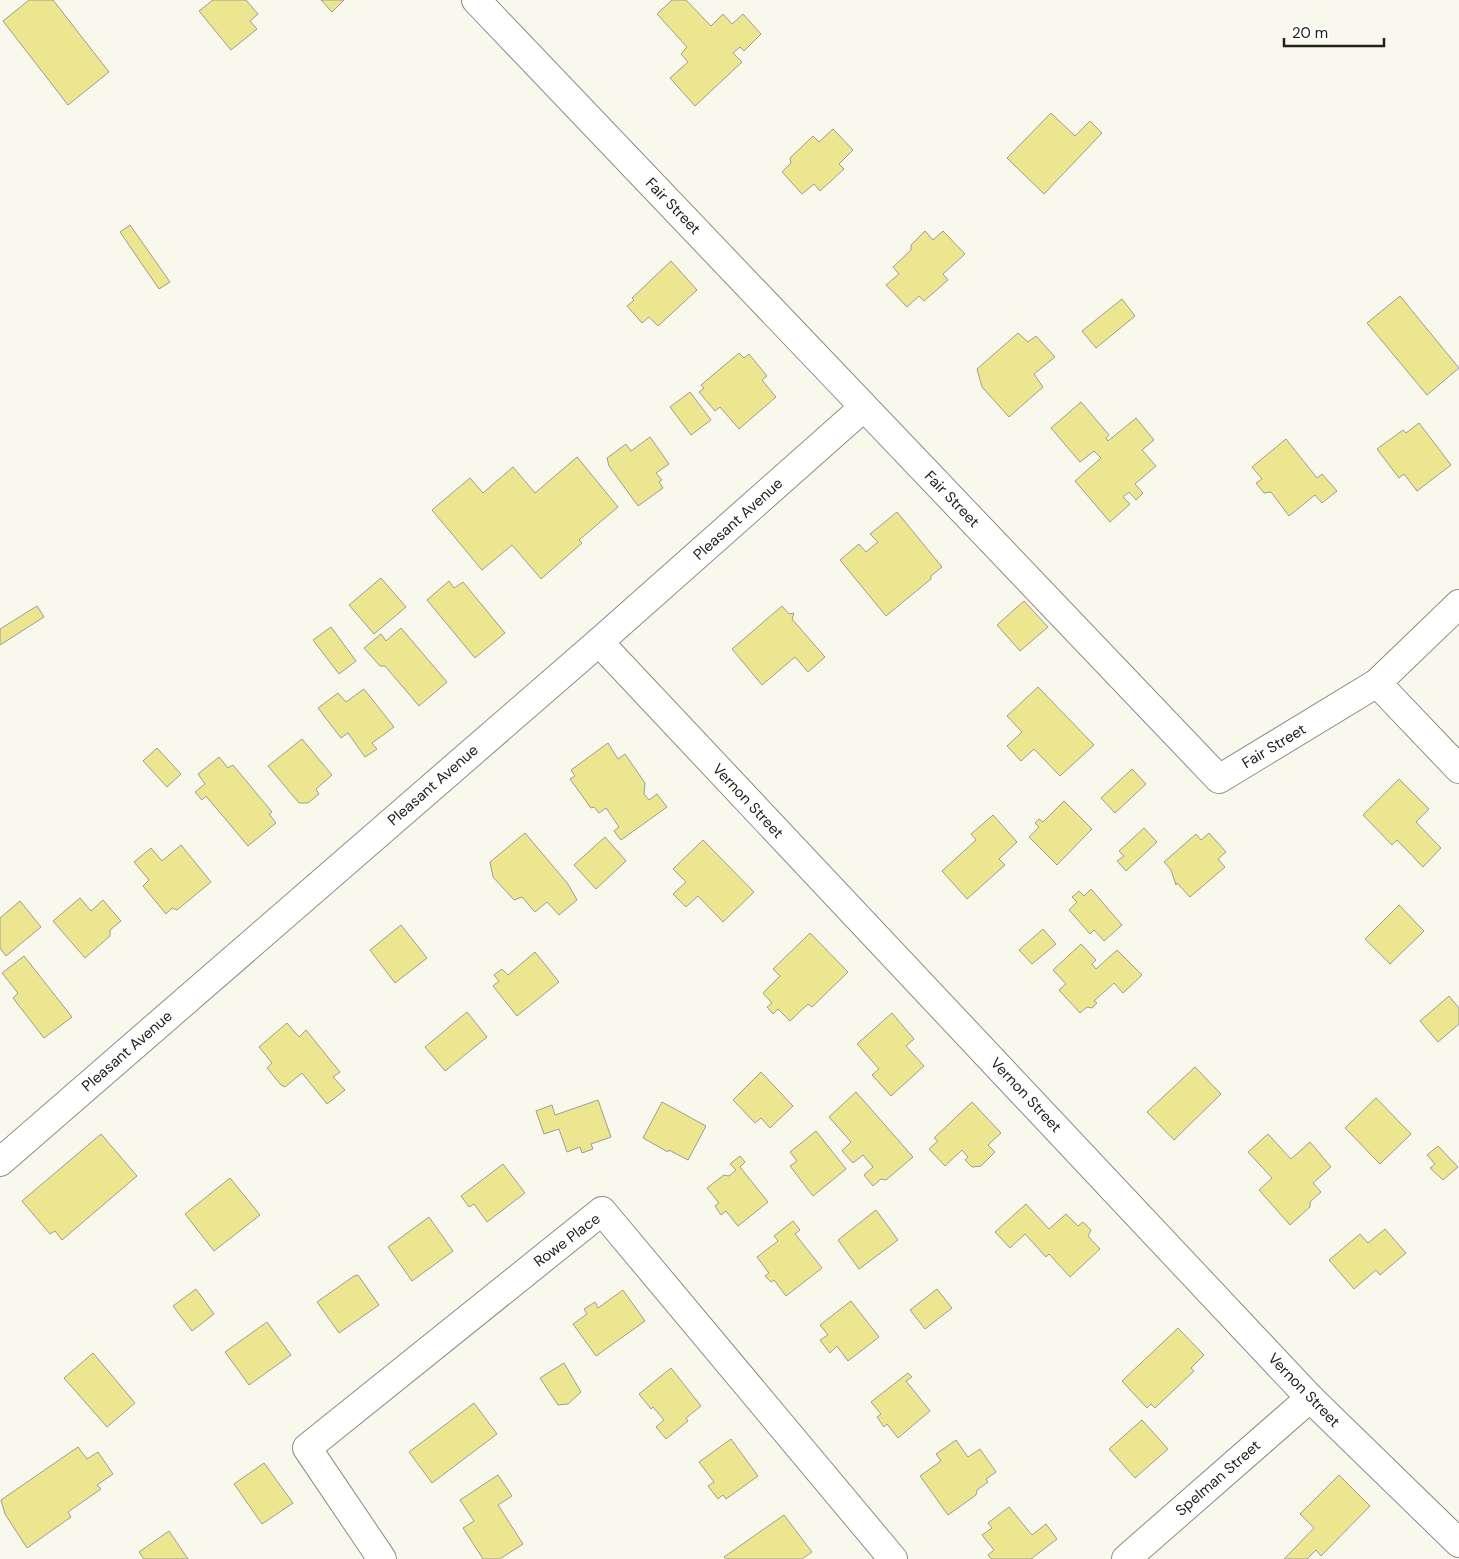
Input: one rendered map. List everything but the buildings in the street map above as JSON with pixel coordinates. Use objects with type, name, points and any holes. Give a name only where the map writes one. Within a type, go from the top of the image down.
[{"type":"street","name":"Fair Street","points":[[476,0],[1219,779],[1377,683]]},
{"type":"street","name":"Pleasant Avenue","points":[[0,1162],[599,642],[864,407]]},
{"type":"street","points":[[1459,604],[1377,683],[1459,769]]},
{"type":"street","name":"Vernon Street","points":[[599,642],[1310,1398],[1459,1544]]},
{"type":"street","name":"Rowe Place","points":[[382,1559],[307,1448],[602,1211],[894,1559]]},
{"type":"street","name":"Spelman Street","points":[[1126,1559],[1310,1398]]}]
